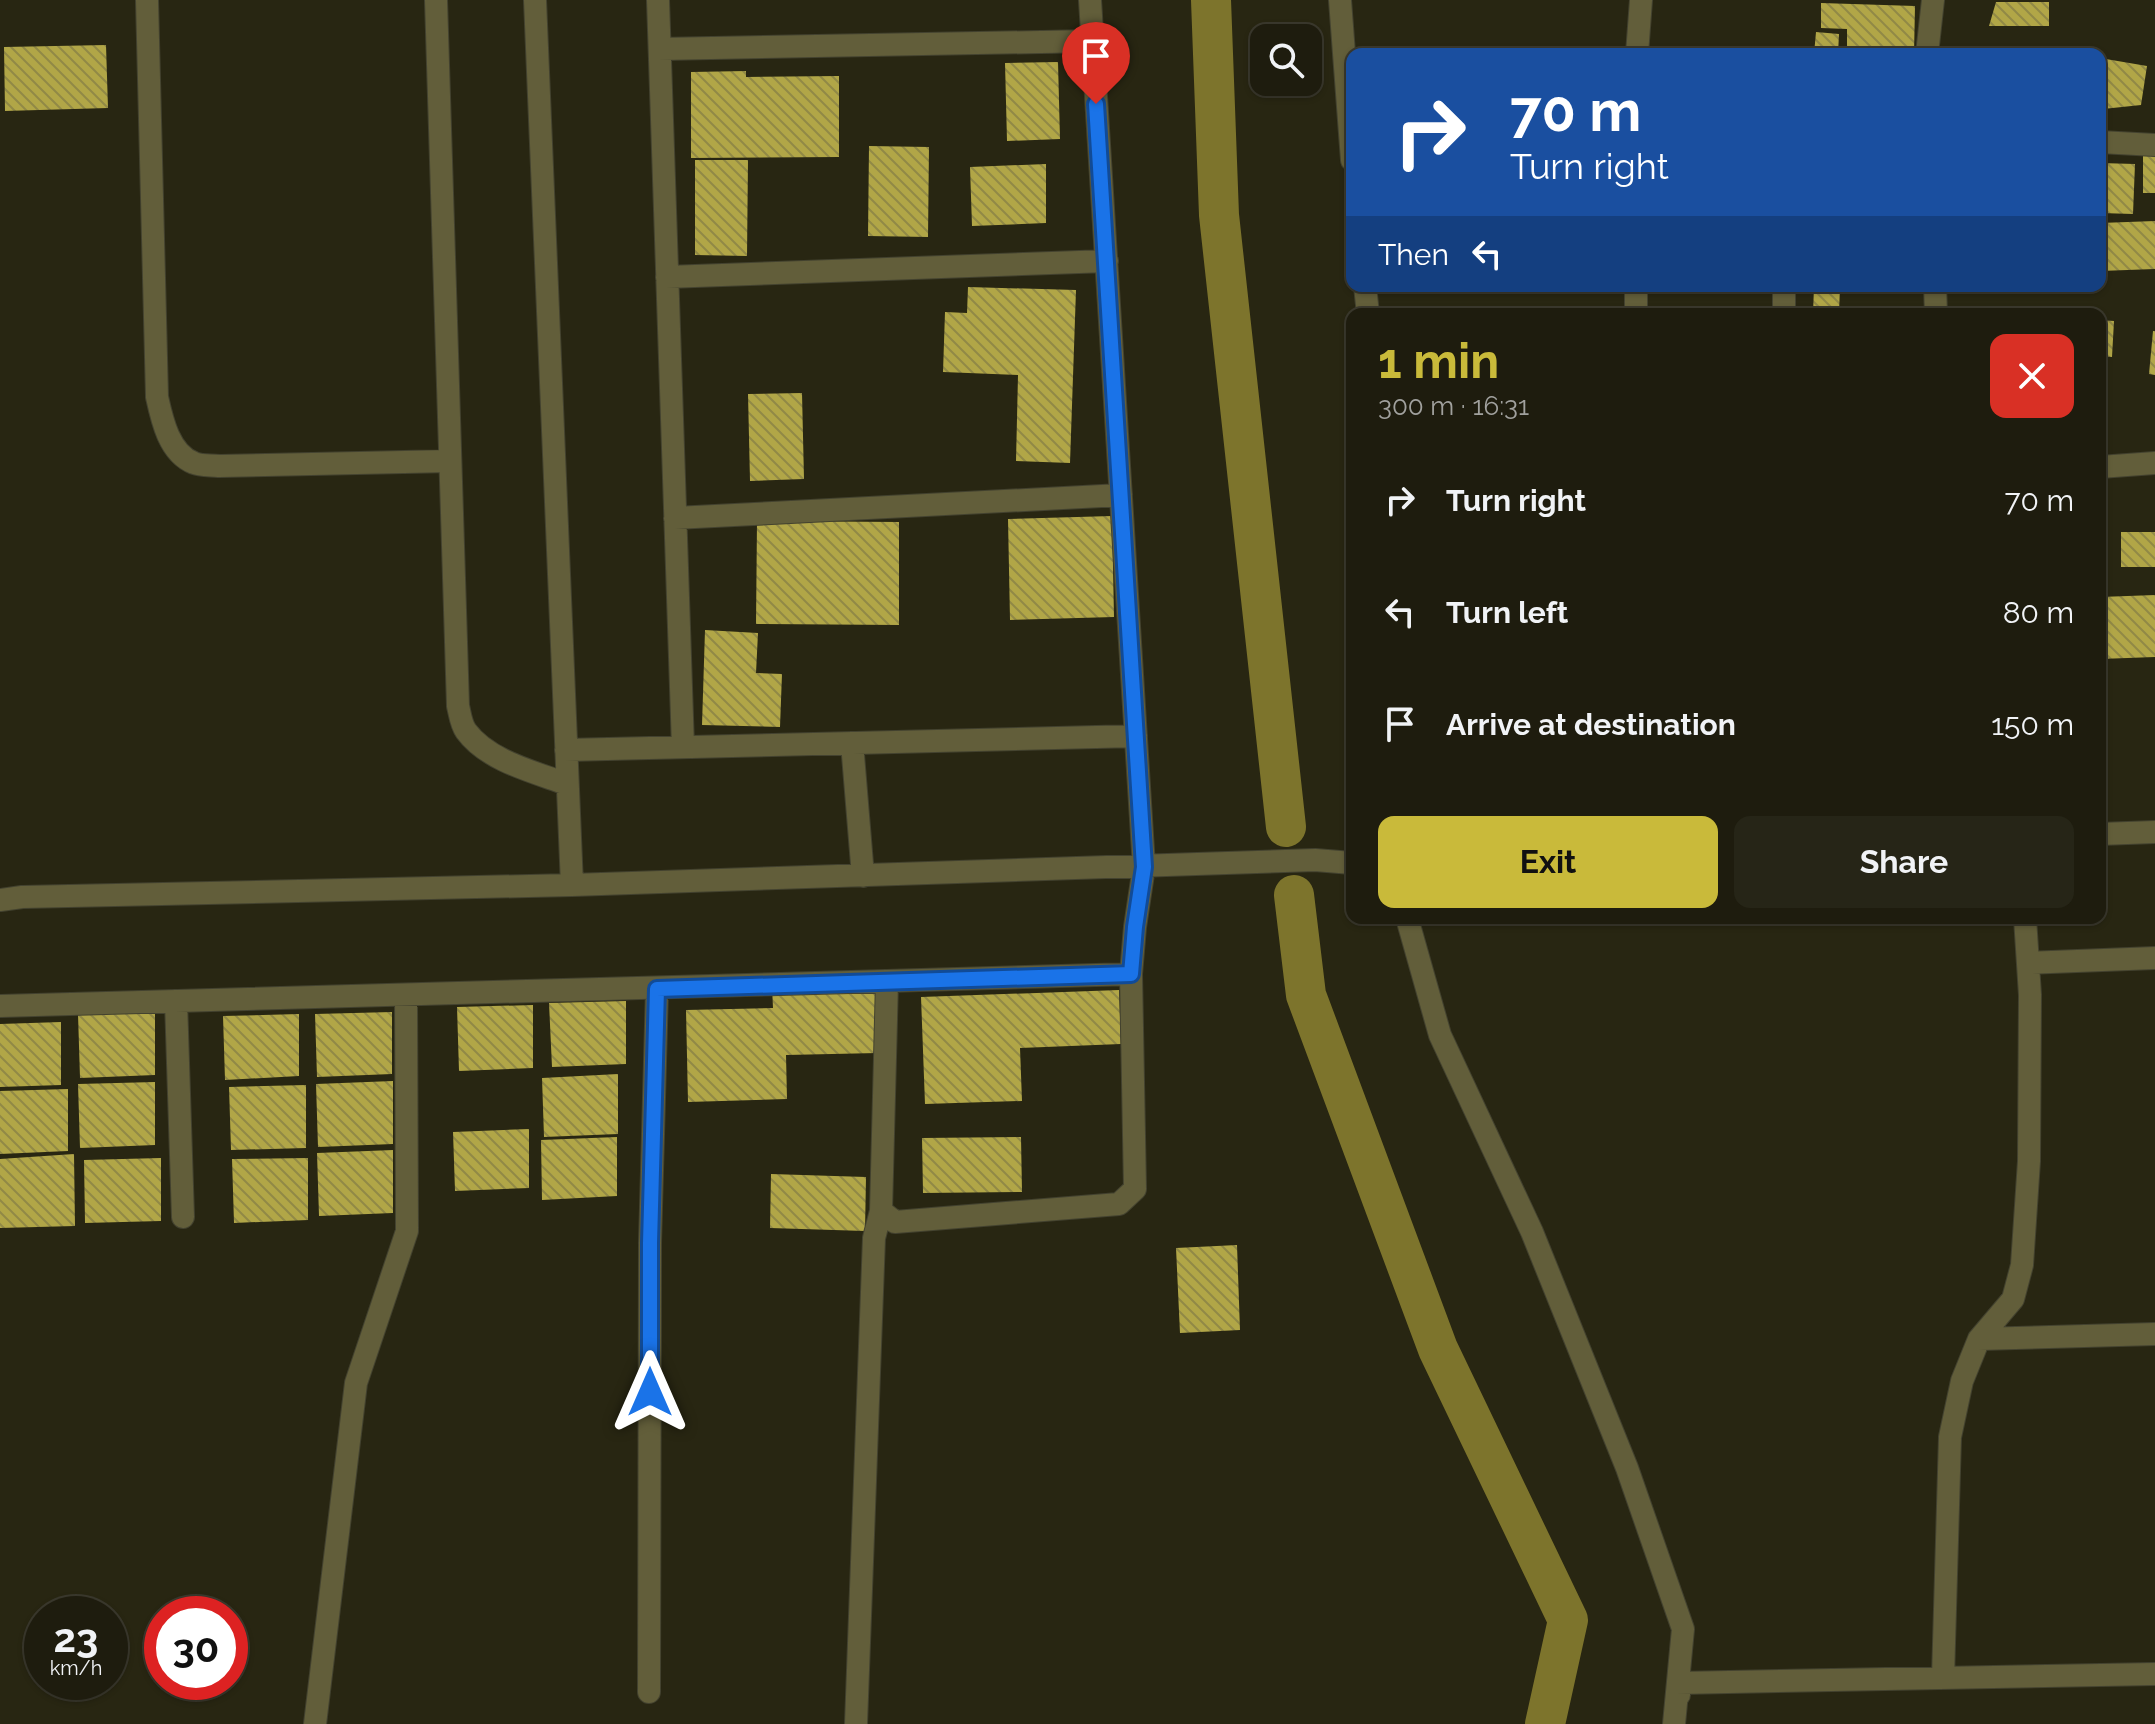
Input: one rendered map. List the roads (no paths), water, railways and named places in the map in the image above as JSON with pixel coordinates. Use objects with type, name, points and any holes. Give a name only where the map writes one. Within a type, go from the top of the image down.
[{"type":"street","points":[[147,0],[157,397],[162,421],[181,455],[195,463],[219,466],[450,461]]},
{"type":"street","points":[[436,0],[458,706],[464,729],[483,747],[517,766],[567,784]]},
{"type":"street","points":[[535,0],[572,885]]},
{"type":"street","points":[[658,0],[683,747]]},
{"type":"street","points":[[881,1211],[895,1222],[1088,1207],[1119,1204],[1135,1189],[1131,974],[1144,867],[1090,0]]},
{"type":"street","points":[[1340,0],[1346,77]]},
{"type":"street","points":[[1637,48],[1641,0]]},
{"type":"street","points":[[1928,48],[1933,0]]},
{"type":"street","points":[[660,49],[1092,41]]},
{"type":"street","points":[[2106,142],[2155,145]]},
{"type":"street","points":[[667,277],[1107,261]]},
{"type":"street","points":[[2106,467],[2155,463]]},
{"type":"street","points":[[675,518],[1121,495]]},
{"type":"street","points":[[566,750],[1136,736]]},
{"type":"street","points":[[852,743],[863,876]]},
{"type":"street","points":[[2106,834],[2155,832]]},
{"type":"street","points":[[0,900],[1315,860],[1346,863]]},
{"type":"street","points":[[1409,924],[1440,1035],[1532,1232],[1632,1483],[1683,1629],[1674,1724]]},
{"type":"street","points":[[1943,1678],[1950,1437],[1962,1381],[1979,1339],[2013,1299],[2022,1265],[2029,1161],[2025,924]]},
{"type":"street","points":[[2028,963],[2155,958]]},
{"type":"street","points":[[0,1006],[1131,974]]},
{"type":"street","points":[[856,1724],[874,1238],[881,1211],[887,981]]},
{"type":"street","points":[[649,1692],[650,1243],[657,989]]},
{"type":"street","points":[[315,1724],[356,1383],[407,1231],[406,996]]},
{"type":"street","points":[[176,1001],[183,1217]]},
{"type":"street","points":[[1979,1339],[2155,1334]]},
{"type":"street","points":[[1678,1683],[2155,1674]]},
{"type":"street","points":[[1678,1683],[1683,1724]]},
{"type":"waterway","points":[[1211,0],[1219,215],[1286,827]]},
{"type":"waterway","points":[[1294,895],[1306,995],[1438,1349],[1568,1620],[1545,1724]]}]
